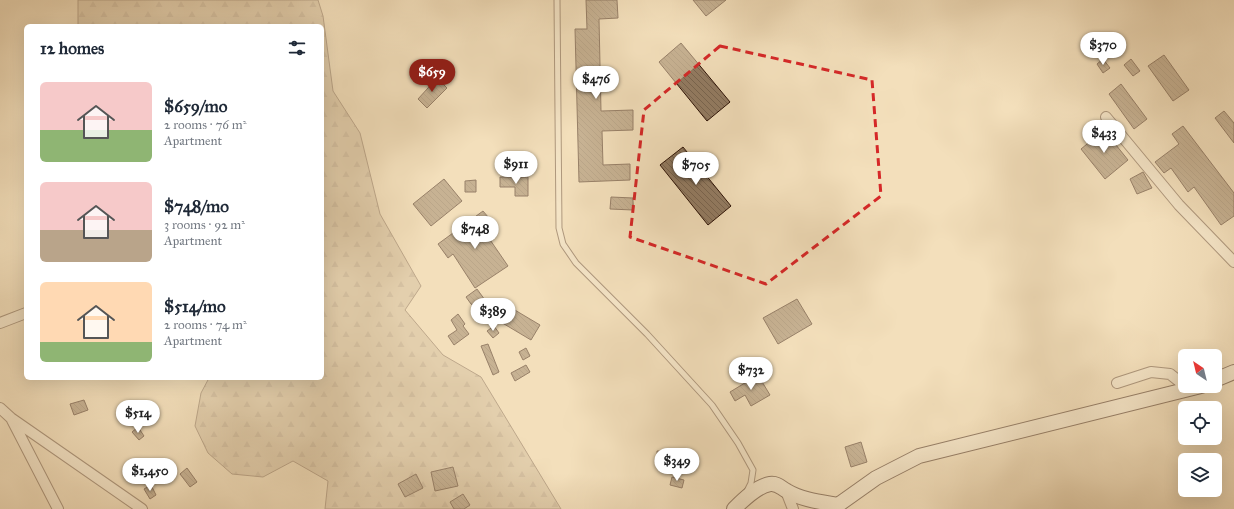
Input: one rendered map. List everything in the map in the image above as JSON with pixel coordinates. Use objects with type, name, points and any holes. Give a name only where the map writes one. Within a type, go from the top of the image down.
[{"type":"street","points":[[1106,116],[1178,205],[1234,262]]},
{"type":"street","points":[[0,323],[24,314]]},
{"type":"street","points":[[1117,383],[1151,372],[1170,374],[1178,379]]},
{"type":"street","points":[[1222,377],[1234,372]]},
{"type":"street","points":[[738,504],[763,487],[771,484],[780,486],[786,491],[810,500],[837,507],[876,478],[918,456],[1178,390]]},
{"type":"street","points":[[0,408],[11,418],[137,508]]},
{"type":"street","points":[[11,418],[58,509]]},
{"type":"street","points":[[786,491],[793,509]]},
{"type":"lane","points":[[557,0],[559,220],[563,244],[576,263],[647,334],[712,405],[738,443],[752,470],[751,482],[738,504]]},
{"type":"highlighted area","points":[[720,46],[872,80],[881,196],[766,284],[630,237],[644,110]]},
{"type":"green space","points":[[78,0],[318,0],[323,16],[333,91],[360,133],[380,214],[421,286],[405,310],[443,355],[481,377],[561,509],[325,509],[328,481],[293,461],[263,477],[232,474],[208,453],[195,426],[201,393],[208,380],[324,380],[324,24],[78,24]]},
{"type":"building","points":[[586,0],[617,0],[618,18],[599,19],[601,111],[633,110],[633,130],[602,131],[603,165],[630,164],[630,180],[579,182],[575,29],[587,29]]},
{"type":"building","points":[[693,0],[726,0],[706,16]]},
{"type":"building","points":[[681,43],[730,102],[707,121],[659,62]]},
{"type":"building","points":[[1164,55],[1189,90],[1173,101],[1148,66]]},
{"type":"building","points":[[1103,59],[1110,68],[1103,73],[1097,64]]},
{"type":"building","points":[[1131,59],[1140,71],[1133,76],[1124,65]]},
{"type":"building","points":[[437,78],[447,88],[427,108],[418,99]]},
{"type":"building","points":[[1121,84],[1147,119],[1134,129],[1109,94]]},
{"type":"building","points":[[1224,111],[1234,123],[1234,143],[1215,118]]},
{"type":"building","points":[[1183,126],[1234,193],[1234,216],[1221,225],[1194,187],[1188,192],[1171,168],[1164,173],[1155,162],[1179,144],[1172,134]]},
{"type":"building","points":[[1104,130],[1128,160],[1105,179],[1081,149]]},
{"type":"building","points":[[683,147],[731,206],[708,225],[660,165]]},
{"type":"building","points":[[1143,172],[1152,188],[1137,194],[1130,179]]},
{"type":"building","points":[[500,177],[528,177],[528,196],[515,196],[515,187],[500,187]]},
{"type":"building","points":[[444,179],[462,201],[431,226],[413,204]]},
{"type":"building","points":[[476,180],[476,192],[465,192],[465,181]]},
{"type":"building","points":[[611,197],[633,198],[633,210],[610,209]]},
{"type":"building","points":[[483,211],[494,224],[484,231],[508,266],[475,288],[453,254],[448,258],[438,244]]},
{"type":"building","points":[[477,289],[490,307],[483,312],[471,304],[466,297]]},
{"type":"building","points":[[797,299],[812,324],[778,344],[763,318]]},
{"type":"building","points":[[503,303],[540,325],[531,340],[494,318]]},
{"type":"building","points":[[458,314],[465,324],[463,326],[469,334],[454,345],[448,336],[457,330],[451,320]]},
{"type":"building","points":[[494,326],[499,333],[493,338],[487,331]]},
{"type":"building","points":[[488,344],[499,372],[493,375],[481,346]]},
{"type":"building","points":[[526,348],[530,356],[523,360],[519,352]]},
{"type":"building","points":[[526,365],[530,372],[515,381],[511,373]]},
{"type":"building","points":[[758,375],[770,395],[751,406],[745,395],[735,401],[730,392]]},
{"type":"building","points":[[84,400],[88,410],[74,415],[70,404]]},
{"type":"building","points":[[138,427],[144,436],[139,440],[132,432]]},
{"type":"building","points":[[861,442],[867,462],[851,467],[845,447]]},
{"type":"building","points":[[657,451],[669,451],[670,465],[657,466]]},
{"type":"building","points":[[453,467],[458,486],[435,491],[431,472]]},
{"type":"building","points":[[187,468],[197,482],[190,487],[180,474]]},
{"type":"building","points":[[416,474],[423,488],[405,497],[398,484]]},
{"type":"building","points":[[672,477],[684,480],[682,488],[670,485]]},
{"type":"building","points":[[151,485],[156,495],[150,499],[144,489]]},
{"type":"building","points":[[463,494],[470,505],[464,509],[454,509],[450,502]]}]
